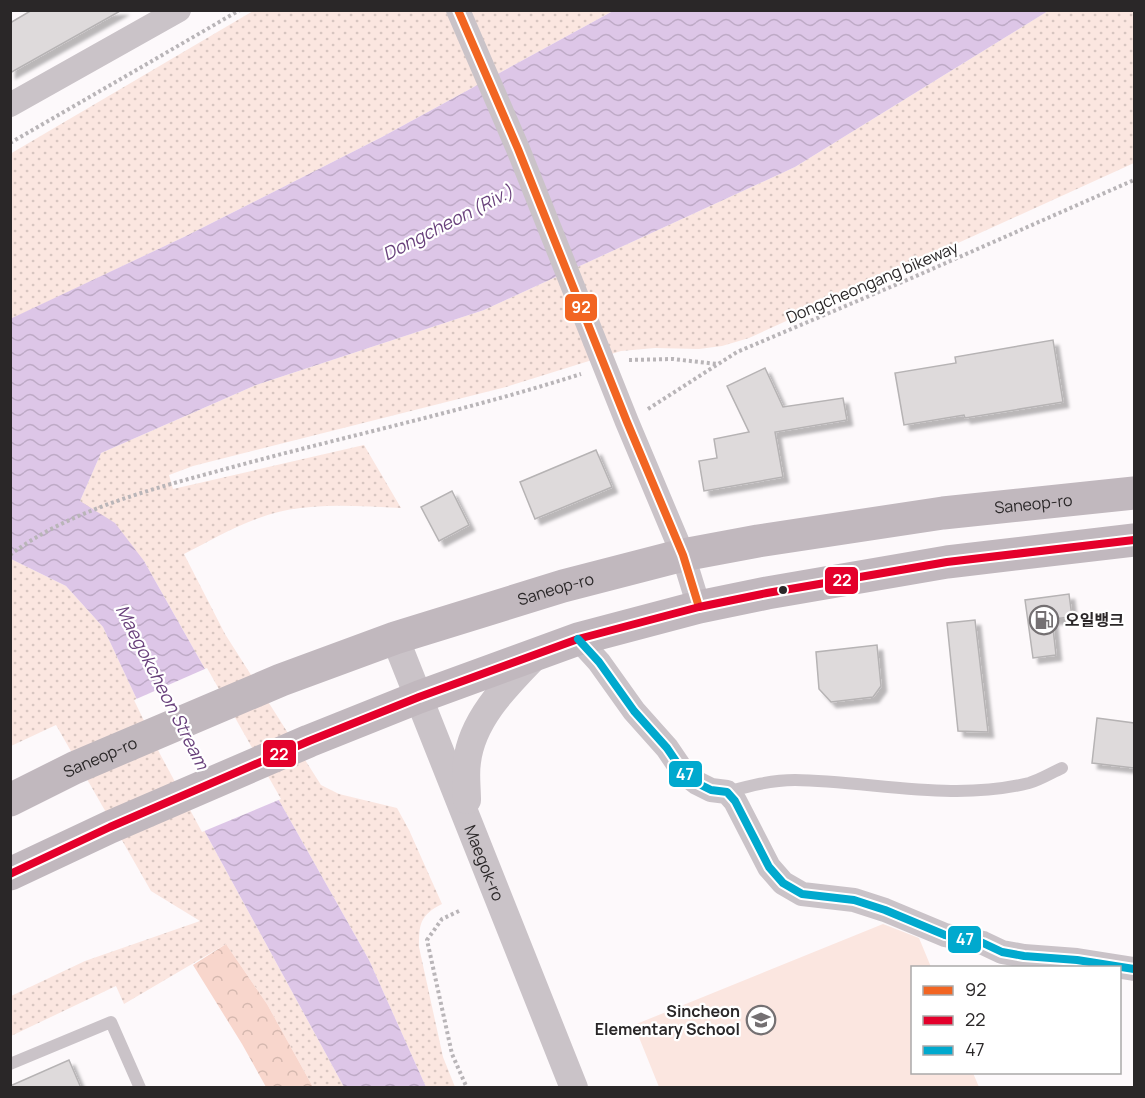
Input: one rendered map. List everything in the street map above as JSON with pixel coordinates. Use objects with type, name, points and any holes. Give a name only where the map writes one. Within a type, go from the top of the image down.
[{"type":"main road","name":"Saneop-ro","points":[[10,800],[74,768],[281,680],[395,638],[563,586],[683,555],[758,541],[944,513],[1134,493]]},
{"type":"main road","points":[[10,874],[110,827],[309,741],[419,697],[578,639],[699,607],[947,562],[1134,540]]},
{"type":"street","points":[[10,105],[179,10]]},
{"type":"street","points":[[458,10],[518,149],[624,416],[683,555],[699,607]]},
{"type":"street","name":"Maegok-ro","points":[[395,638],[574,1088]]},
{"type":"street","points":[[578,639],[599,662],[634,711],[667,748],[684,773],[711,790],[727,792],[735,801],[770,867],[783,883],[802,894],[854,900],[945,935],[983,943],[1002,952],[1115,966]]},
{"type":"street","points":[[467,817],[467,762],[476,731],[499,692],[537,654]]},
{"type":"lane","points":[[727,792],[769,782],[794,780],[939,790],[990,790],[1031,782],[1062,768]]},
{"type":"lane","points":[[10,1064],[111,1022],[140,1088]]},
{"type":"path","points":[[10,143],[240,10]]},
{"type":"path","name":"Dongcheongang bikeway","points":[[624,416],[690,384],[737,352],[1134,180]]},
{"type":"path","points":[[624,360],[673,359],[717,364]]},
{"type":"path","points":[[10,555],[46,531],[140,493],[517,394],[581,374]]},
{"type":"path","points":[[459,910],[442,919],[426,940],[452,1054],[467,1088]]},
{"type":"shaded area","points":[[253,11],[613,11],[382,137],[186,236],[11,319],[10,154]]},
{"type":"shaded area","points":[[1048,11],[1134,11],[1134,163],[749,338],[722,346],[699,349],[655,348],[621,351],[506,387],[193,466],[169,475],[173,489],[364,445],[401,508],[329,506],[294,509],[259,518],[184,554],[225,634],[321,785],[339,794],[397,808],[409,830],[442,904],[429,912],[422,921],[419,947],[443,1057],[455,1087],[426,1087],[369,960],[144,561],[80,501],[101,453],[256,385],[484,310],[795,167]]},
{"type":"shaded area","points":[[11,559],[66,586],[103,627],[162,753],[344,1087],[313,1087],[267,1004],[226,944],[124,1004],[116,986],[11,1036],[11,996],[85,961],[200,921],[151,891],[56,725],[11,746]]},
{"type":"shaded area","points":[[883,924],[919,938],[931,966],[911,966],[911,1074],[973,1074],[979,1087],[659,1087],[634,1025]]},
{"type":"green space","points":[[226,944],[267,1004],[313,1087],[266,1087],[193,965]]},
{"type":"water","points":[[613,11],[1048,11],[795,167],[484,310],[256,385],[101,453],[80,501],[115,523],[144,561],[369,960],[426,1087],[344,1087],[162,753],[103,627],[66,586],[11,559],[10,319],[186,236],[382,137]]},
{"type":"pier","points":[[207,668],[281,799],[202,832],[134,700]]},
{"type":"building","points":[[32,10],[122,10],[10,73],[10,23]]},
{"type":"building","points":[[1053,340],[1063,402],[965,418],[964,415],[904,425],[895,373],[956,363],[955,357]]},
{"type":"building","points":[[765,368],[783,407],[843,398],[847,420],[775,432],[783,477],[704,491],[699,461],[717,458],[714,439],[749,432],[727,386]]},
{"type":"building","points":[[596,450],[612,487],[535,519],[520,482]]},
{"type":"building","points":[[452,491],[469,525],[439,541],[421,507]]},
{"type":"building","points":[[1069,594],[1072,617],[1052,619],[1056,655],[1033,658],[1025,600]]},
{"type":"building","points":[[975,620],[988,732],[958,731],[947,623]]},
{"type":"building","points":[[877,645],[881,686],[873,697],[831,702],[819,689],[816,652]]},
{"type":"building","points":[[1097,718],[1134,723],[1134,768],[1092,763]]},
{"type":"building","points":[[69,1060],[81,1088],[10,1088],[10,1086]]},
{"type":"transit line","name":"92","points":[[458,10],[518,149],[627,422],[683,555],[699,607]]},
{"type":"transit line","name":"22","points":[[10,874],[110,827],[309,741],[419,697],[578,639],[699,607],[767,593],[947,562],[1134,540]]},
{"type":"transit line","name":"47","points":[[578,639],[599,662],[634,711],[667,748],[684,773],[711,790],[727,792],[735,801],[769,867],[783,883],[802,894],[854,900],[945,935],[983,943],[1002,952],[1115,966]]},
{"type":"transit line","name":"47","points":[[1121,967],[1134,969]]},
{"type":"place","name":"오일뱅크","points":[[1044,620]]},
{"type":"place","name":"Sincheon Elementary School","points":[[761,1020]]},
{"type":"water label","name":"Dongcheon (Riv.)","points":[[448,223]]},
{"type":"water label","name":"Maegokcheon Stream","points":[[162,687]]}]
